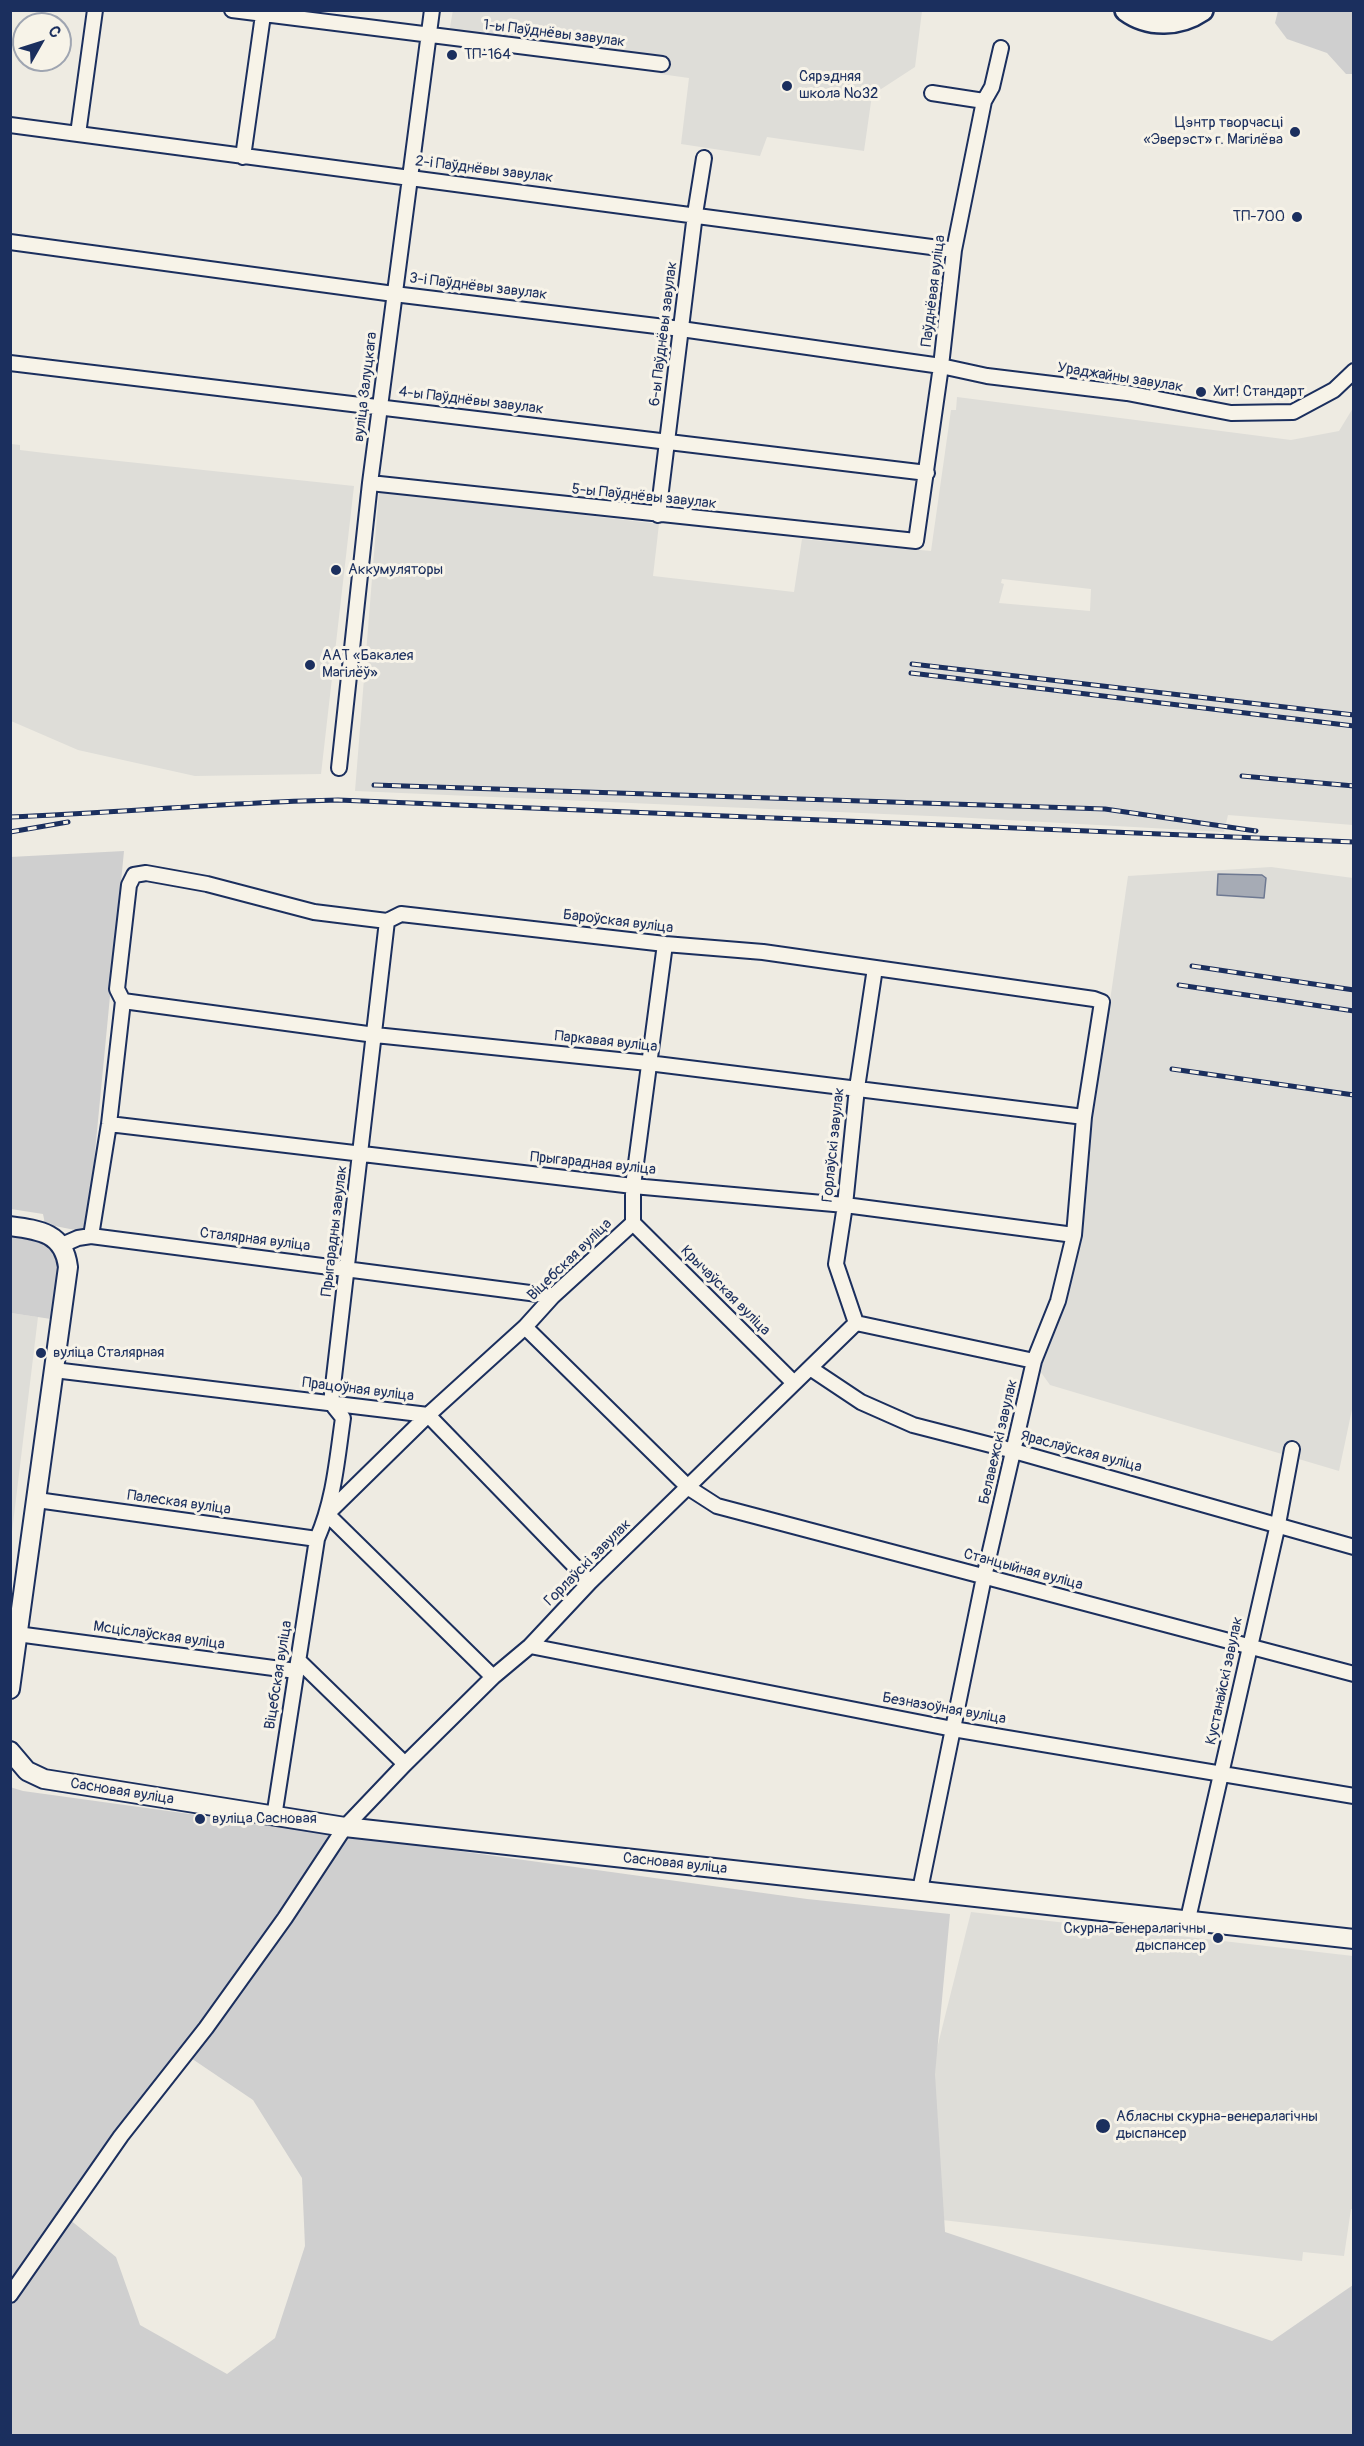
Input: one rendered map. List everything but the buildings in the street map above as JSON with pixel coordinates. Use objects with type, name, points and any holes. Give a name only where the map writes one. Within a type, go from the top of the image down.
[{"type":"main road","points":[[1126,10],[1149,21],[1185,20],[1202,10]]},
{"type":"main road","points":[[10,1226],[32,1229],[49,1235],[62,1245],[68,1267],[10,1689]]},
{"type":"main road","name":"Сасновая вуліца","points":[[10,1751],[27,1771],[44,1779],[345,1827],[1353,1939]]},
{"type":"street","points":[[78,134],[95,10]]},
{"type":"street","name":"1-ы Паўднёвы завулак","points":[[232,10],[662,64]]},
{"type":"street","name":"вуліца Залуцкага","points":[[339,768],[354,649],[370,483],[432,10]]},
{"type":"street","points":[[243,157],[263,15]]},
{"type":"street","name":"Паўднёвая вуліца","points":[[916,541],[941,366],[954,250],[984,101],[992,87],[1001,48]]},
{"type":"street","points":[[932,93],[984,101]]},
{"type":"street","name":"2-і Паўднёвы завулак","points":[[10,125],[954,250]]},
{"type":"street","name":"6-ы Паўднёвы завулак","points":[[658,515],[704,158]]},
{"type":"street","name":"3-і Паўднёвы завулак","points":[[10,242],[394,294],[681,329],[941,366]]},
{"type":"street","name":"4-ы Паўднёвы завулак","points":[[10,363],[927,473]]},
{"type":"street","name":"Ураджайны завулак","points":[[941,366],[987,376],[1127,393],[1171,403],[1245,414],[1293,412],[1334,390],[1353,371]]},
{"type":"street","name":"5-ы Паўднёвы завулак","points":[[370,483],[916,541]]},
{"type":"street","name":"Бароўская вуліца","points":[[123,1001],[117,989],[129,885],[134,875],[146,873],[207,884],[314,912],[387,921],[401,914],[664,944],[764,952],[1102,1002]]},
{"type":"street","name":"Прыгарадны завулак","points":[[317,1539],[333,1493],[343,1418],[331,1403],[387,921]]},
{"type":"street","name":"Віцебская вуліца","points":[[327,1514],[428,1415],[525,1327],[553,1296],[633,1223],[633,1186],[664,944]]},
{"type":"street","name":"Горлаўскі завулак","points":[[10,2295],[121,2136],[206,2028],[285,1918],[345,1827],[493,1677],[530,1646],[590,1582],[856,1323],[836,1264],[845,1205],[856,1088],[875,968]]},
{"type":"street","points":[[91,1236],[109,1124],[123,1001]]},
{"type":"street","name":"Паркавая вуліца","points":[[123,1001],[375,1035],[648,1063],[1084,1117]]},
{"type":"street","name":"Белавежскі завулак","points":[[920,1890],[984,1576],[1035,1361],[1058,1301],[1074,1235],[1084,1117],[1102,1002]]},
{"type":"street","name":"Прыгарадная вуліца","points":[[109,1124],[633,1186],[845,1205],[1074,1235]]},
{"type":"street","name":"Крычаўская вуліца","points":[[633,1223],[794,1383]]},
{"type":"street","name":"Сталярная вуліца","points":[[62,1245],[78,1238],[91,1236],[553,1296]]},
{"type":"street","points":[[856,1323],[1035,1361]]},
{"type":"street","points":[[525,1327],[688,1488]]},
{"type":"street","name":"Яраслаўская вуліца","points":[[810,1368],[861,1402],[913,1425],[1278,1524],[1353,1547]]},
{"type":"street","name":"Працоўная вуліца","points":[[54,1370],[428,1415],[590,1582]]},
{"type":"street","name":"Кустанайскі завулак","points":[[1188,1919],[1278,1524],[1292,1449]]},
{"type":"street","name":"Станцыйная вуліца","points":[[688,1488],[717,1506],[1353,1674]]},
{"type":"street","name":"Палеская вуліца","points":[[37,1500],[317,1539]]},
{"type":"street","points":[[327,1514],[493,1677]]},
{"type":"street","name":"Віцебская вуліца","points":[[274,1817],[317,1539]]},
{"type":"street","name":"Мсціслаўская вуліца","points":[[17,1634],[297,1666]]},
{"type":"street","name":"Безназоўная вуліца","points":[[530,1646],[953,1729],[1353,1796]]},
{"type":"street","points":[[297,1666],[405,1764]]},
{"type":"shaded area","name":"Сярэдняя школа №32","points":[[453,10],[922,11],[915,67],[872,95],[864,151],[767,137],[760,156],[681,144],[689,78],[660,74],[663,57],[449,33]]},
{"type":"shaded area","points":[[1278,11],[1353,11],[1353,74],[1346,74],[1327,53],[1287,39],[1275,23]]},
{"type":"shaded area","points":[[957,397],[1291,440],[1339,431],[1353,408],[1353,825],[1228,815],[1224,832],[953,817],[355,791],[379,491],[659,524],[653,576],[794,592],[802,539],[931,551],[951,410],[956,410]],"holes":[[[1002,579],[1091,589],[1090,611],[999,603],[1004,584],[1001,583]]]},
{"type":"shaded area","points":[[11,444],[20,445],[20,450],[354,486],[321,774],[195,776],[78,750],[11,721]]},
{"type":"shaded area","points":[[124,851],[89,1214],[84,1229],[80,1231],[45,1224],[43,1214],[11,1209],[10,857]]},
{"type":"shaded area","points":[[1271,867],[1353,878],[1354,1400],[1339,1471],[1050,1385],[1040,1371],[1072,1224],[1086,1206],[1082,1195],[1128,876]]},
{"type":"shaded area","points":[[1218,874],[1262,875],[1266,878],[1264,898],[1217,895]]},
{"type":"shaded area","points":[[11,1232],[31,1236],[45,1242],[54,1250],[59,1272],[51,1319],[11,1313]]},
{"type":"shaded area","points":[[11,1313],[38,1317],[11,1540]]},
{"type":"shaded area","points":[[10,1787],[23,1791],[807,1899],[950,1914],[935,2074],[945,2232],[1272,2341],[1353,2285],[1353,2435],[11,2435]],"holes":[[[182,2052],[253,2100],[302,2178],[305,2246],[275,2338],[227,2374],[140,2325],[116,2257],[64,2215]]]},
{"type":"shaded area","name":"Абласны скурна-венералагічны дыспансер","points":[[971,1912],[1353,1956],[1354,2209],[1351,2209],[1344,2256],[1303,2252],[1302,2261],[907,2216],[907,2169]]},
{"type":"railway","points":[[912,664],[1354,715]]},
{"type":"railway","points":[[911,673],[1354,726]]},
{"type":"railway","points":[[1242,776],[1354,786]]},
{"type":"railway","points":[[374,785],[1105,809],[1256,831]]},
{"type":"railway","points":[[10,817],[338,800],[1354,842]]},
{"type":"railway","points":[[10,832],[68,822]]},
{"type":"railway","points":[[1192,966],[1354,990]]},
{"type":"railway","points":[[1179,985],[1354,1011]]},
{"type":"railway","points":[[1172,1069],[1354,1095]]},
{"type":"place","name":"ТП-164","points":[[452,55]]},
{"type":"place","name":"Сярэдняя школа №32","points":[[787,86]]},
{"type":"place","name":"Цэнтр творчасці «Эверэст» г. Магілёва","points":[[1295,132]]},
{"type":"place","name":"ТП-700","points":[[1297,217]]},
{"type":"place","name":"Хит! Стандарт","points":[[1201,392]]},
{"type":"place","name":"Аккумуляторы","points":[[336,570]]},
{"type":"place","name":"ААТ «Бакалея Магілёў»","points":[[310,665]]},
{"type":"place","name":"вуліца Сталярная","points":[[41,1353]]},
{"type":"place","name":"вуліца Сасновая","points":[[200,1819]]},
{"type":"place","name":"Скурна-венералагічны дыспансер","points":[[1218,1938]]},
{"type":"place","name":"Абласны скурна-венералагічны дыспансер","points":[[1103,2126]]}]
